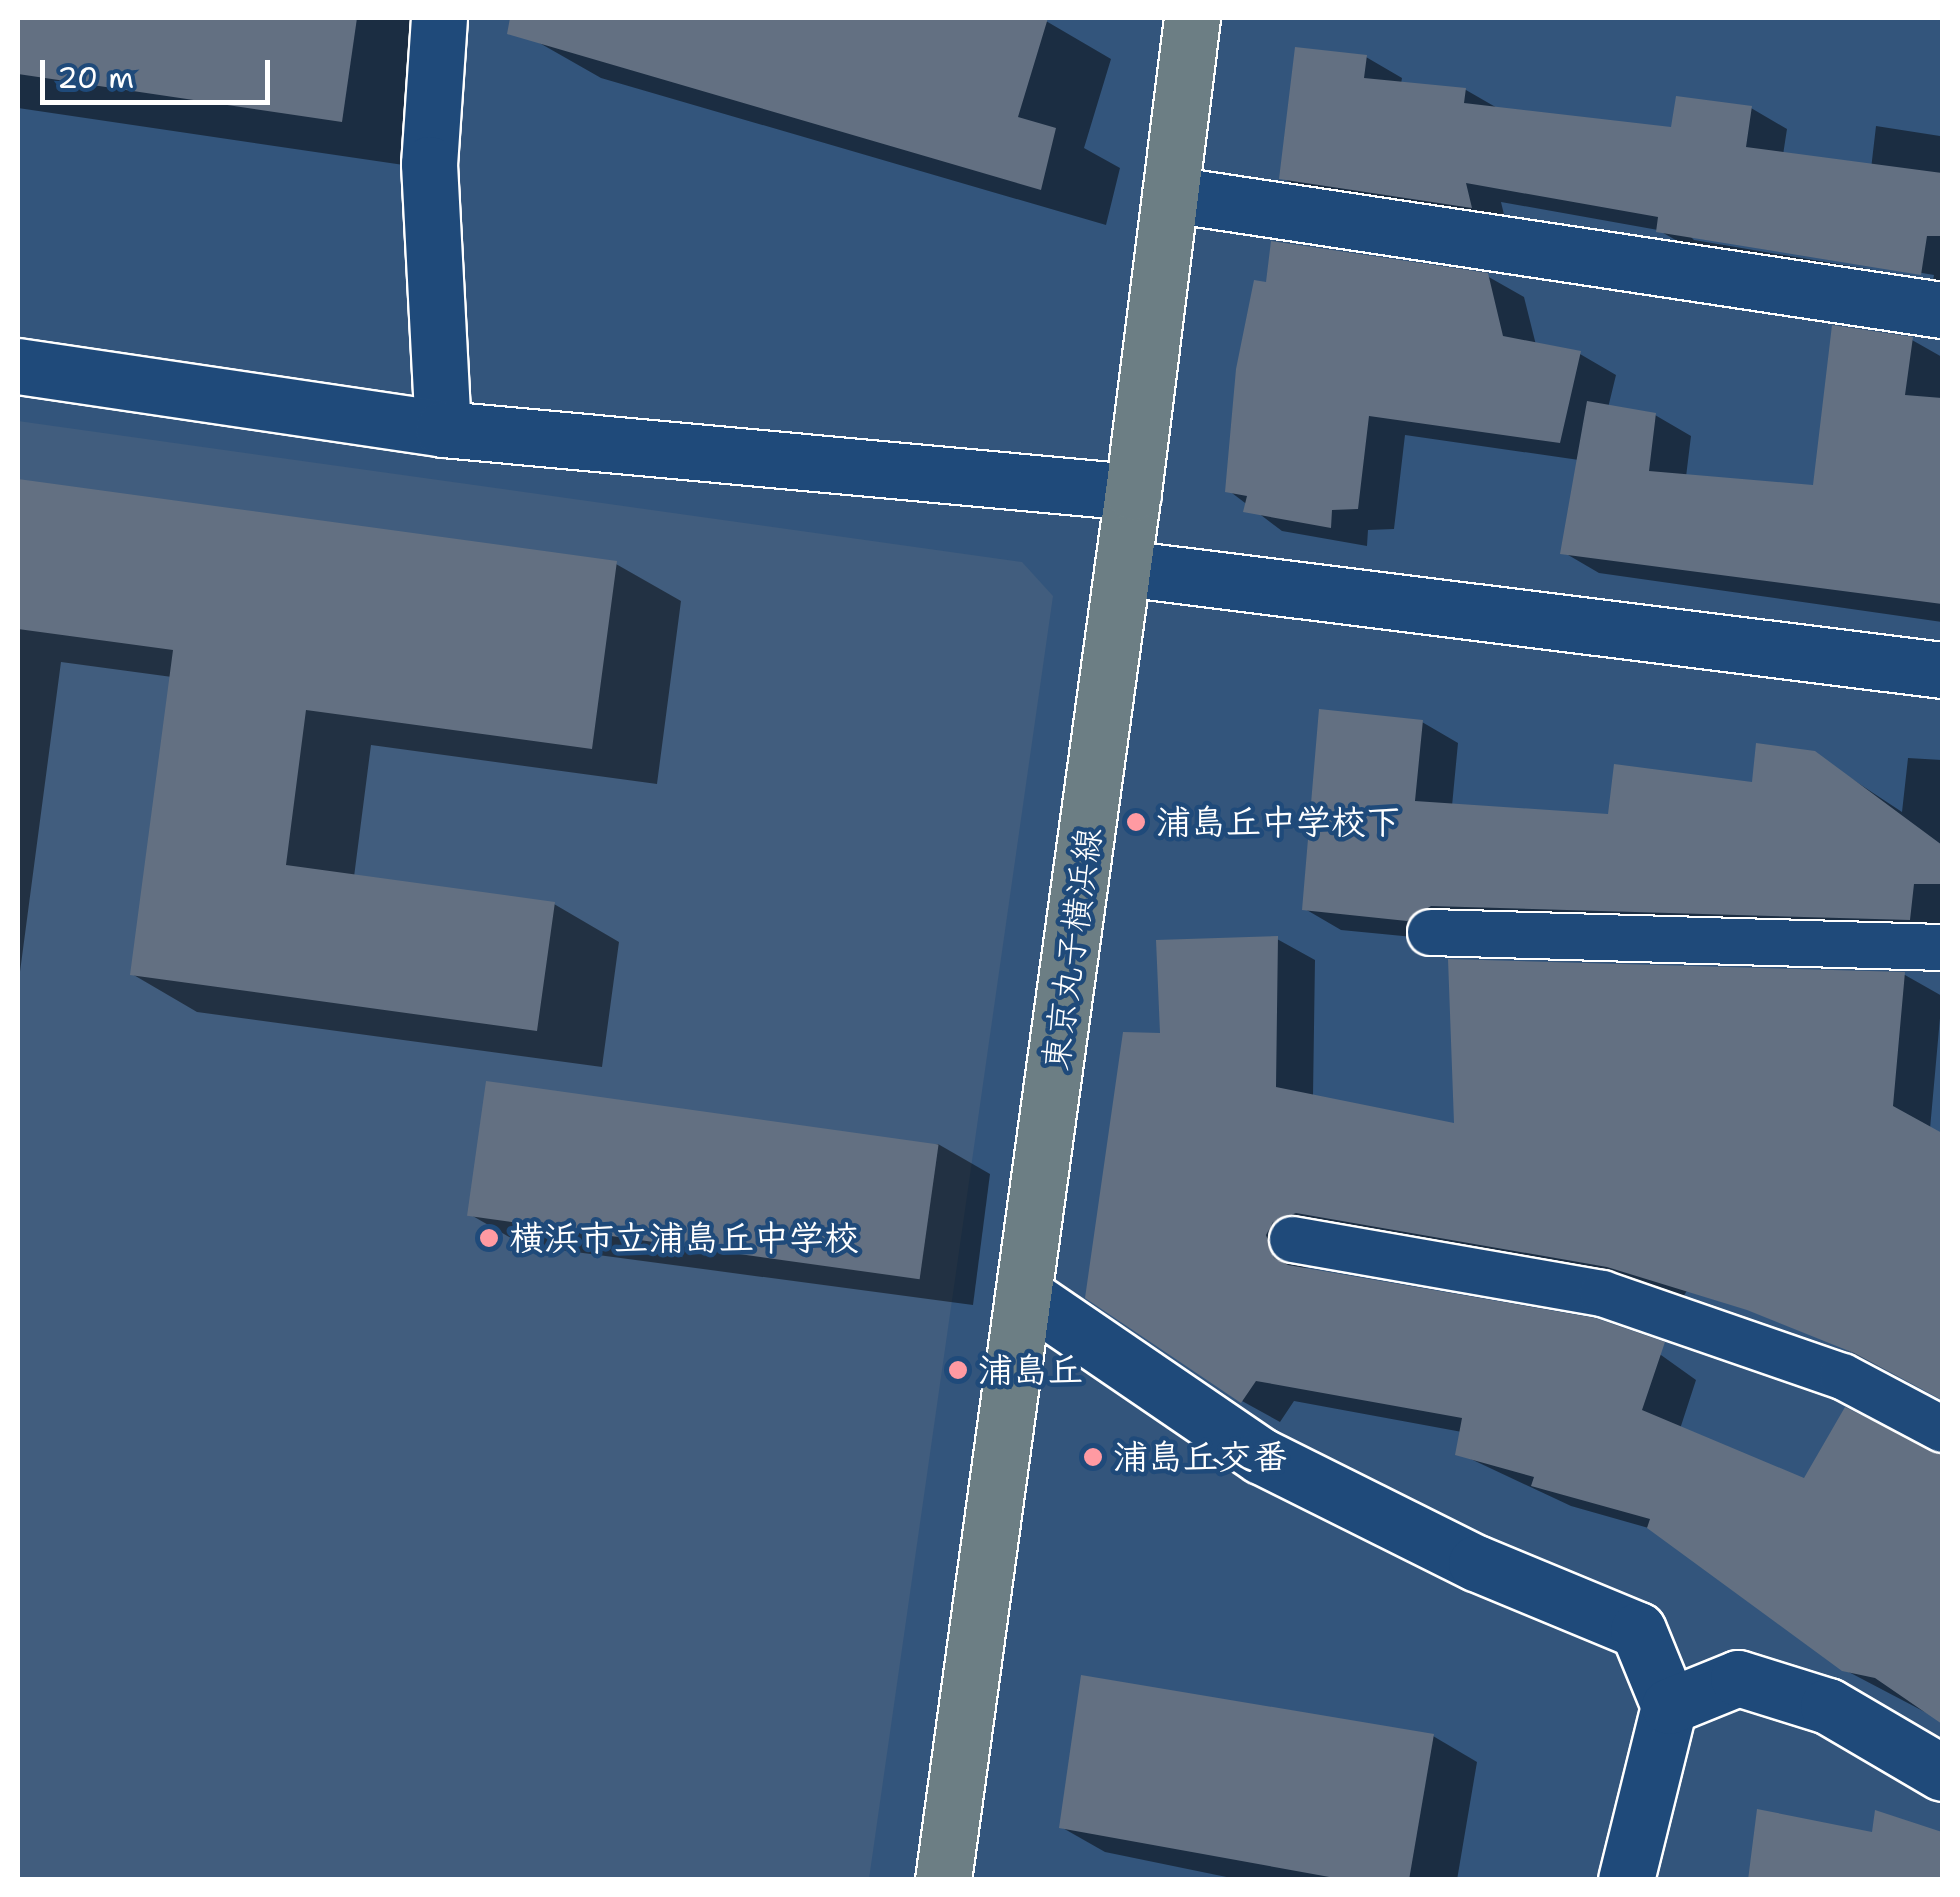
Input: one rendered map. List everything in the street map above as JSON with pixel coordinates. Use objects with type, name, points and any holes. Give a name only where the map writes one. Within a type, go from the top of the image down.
[{"type":"main road","name":"東京丸子横浜線","points":[[943,1880],[1134,492],[1192,18]]},
{"type":"street","points":[[439,18],[430,164],[444,429]]},
{"type":"street","points":[[1170,194],[1942,310]]},
{"type":"street","points":[[18,366],[444,429],[1134,492]]},
{"type":"street","points":[[1123,568],[1942,670]]},
{"type":"street","points":[[1025,1295],[1261,1456],[1476,1563],[1638,1630],[1669,1706],[1626,1880]]},
{"type":"street","points":[[1669,1706],[1738,1678],[1828,1706],[1942,1773]]},
{"type":"lane","points":[[1430,932],[1942,947]]},
{"type":"lane","points":[[1292,1239],[1602,1293],[1842,1376],[1942,1429]]},
{"type":"shaded area","name":"横浜市立浦島丘中学校","points":[[18,421],[1022,562],[1053,596],[869,1879],[18,1880]]},
{"type":"building","points":[[18,18],[357,18],[342,122],[18,74]]},
{"type":"building","points":[[510,18],[1048,18],[1018,117],[1056,128],[1041,190],[507,34]]},
{"type":"building","points":[[1295,47],[1367,55],[1364,78],[1466,88],[1464,103],[1671,127],[1676,96],[1752,106],[1746,147],[1942,173],[1942,236],[1927,236],[1921,275],[1656,232],[1658,217],[1466,183],[1472,208],[1279,179]]},
{"type":"building","points":[[1271,241],[1488,273],[1503,336],[1581,351],[1560,443],[1369,416],[1358,509],[1332,510],[1331,528],[1243,512],[1247,496],[1225,492],[1236,369],[1254,280],[1266,282]]},
{"type":"building","points":[[1832,325],[1913,337],[1905,395],[1942,398],[1942,604],[1560,554],[1587,401],[1656,413],[1649,471],[1813,485]]},
{"type":"building","points":[[18,479],[617,561],[592,749],[306,710],[286,865],[555,902],[537,1031],[130,975],[173,650],[18,629]]},
{"type":"building","points":[[1319,709],[1423,720],[1415,801],[1608,814],[1614,764],[1752,782],[1756,743],[1815,751],[1942,845],[1942,884],[1914,884],[1910,920],[1431,906],[1407,921],[1302,910]]},
{"type":"building","points":[[1278,936],[1276,1087],[1454,1123],[1448,959],[1905,972],[1893,1106],[1942,1133],[1942,1400],[1854,1353],[1747,1310],[1607,1267],[1296,1213],[1273,1222],[1266,1235],[1274,1258],[1288,1265],[1595,1318],[1665,1342],[1642,1410],[1804,1478],[1845,1407],[1942,1455],[1942,1724],[1875,1678],[1842,1671],[1647,1528],[1650,1519],[1531,1486],[1534,1477],[1455,1455],[1462,1418],[1256,1381],[1241,1403],[1085,1298],[1123,1032],[1160,1033],[1156,940]]},
{"type":"building","points":[[486,1081],[939,1145],[920,1279],[467,1216]]},
{"type":"building","points":[[1081,1675],[1434,1734],[1409,1880],[1346,1880],[1059,1828]]},
{"type":"building","points":[[1757,1809],[1872,1832],[1875,1810],[1942,1832],[1942,1880],[1748,1880]]},
{"type":"place","name":"浦島丘中学校下","points":[[1136,822]]},
{"type":"place","name":"横浜市立浦島丘中学校","points":[[489,1238]]},
{"type":"place","name":"浦島丘","points":[[958,1370]]},
{"type":"place","name":"浦島丘交番","points":[[1093,1457]]}]
